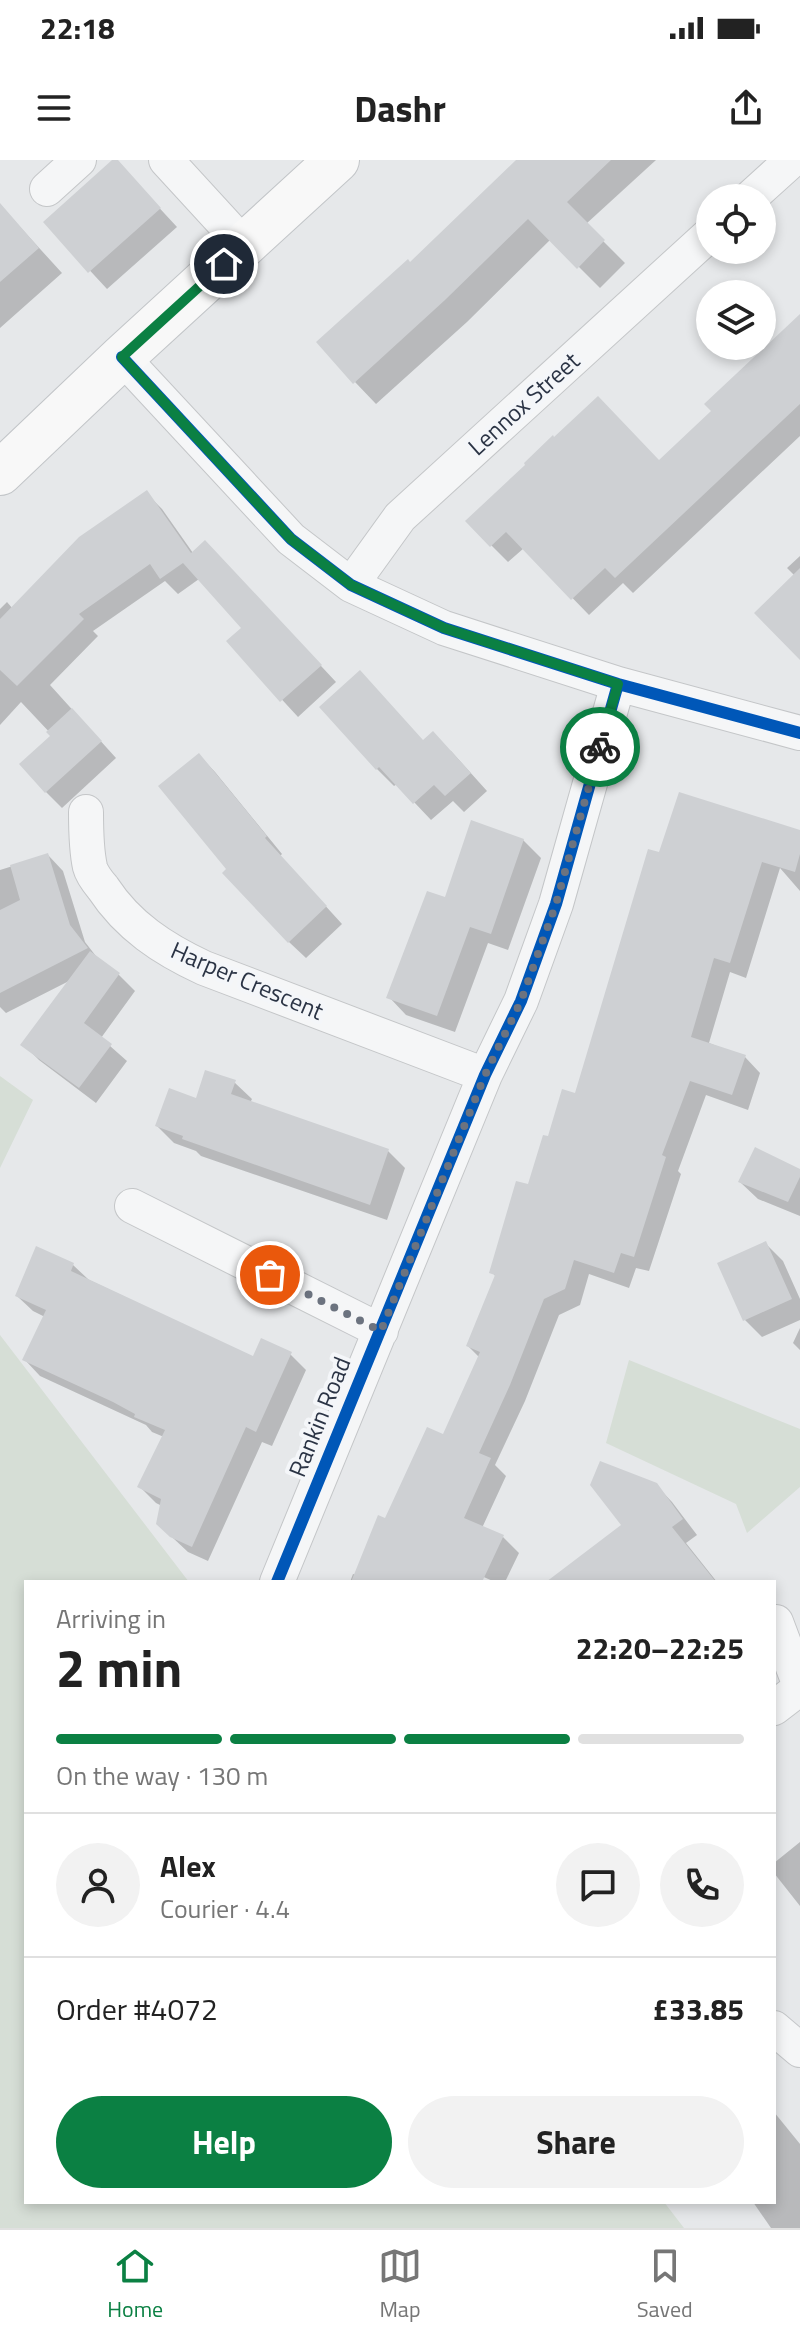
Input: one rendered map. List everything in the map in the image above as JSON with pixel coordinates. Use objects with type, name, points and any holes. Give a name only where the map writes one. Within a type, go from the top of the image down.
[{"type":"main road","points":[[0,473],[337,160]]},
{"type":"street","points":[[47,189],[79,160]]},
{"type":"street","points":[[166,160],[244,245]]},
{"type":"street","points":[[765,184],[792,160]]},
{"type":"street","name":"Lennox Street","points":[[351,585],[400,517],[696,247]]},
{"type":"street","points":[[122,357],[291,539],[351,585],[444,628],[618,684],[800,733]]},
{"type":"street","name":"Rankin Road","points":[[278,1580],[485,1075],[521,1001],[556,904],[618,684]]},
{"type":"street","name":"Harper Crescent","points":[[86,812],[91,871],[117,909],[175,955],[485,1075]]},
{"type":"street","points":[[132,1206],[381,1331]]},
{"type":"street","points":[[776,1622],[800,1687],[776,1706]]},
{"type":"street","points":[[776,2030],[800,2050]]},
{"type":"shaded area","points":[[0,1076],[33,1100],[0,1168]]},
{"type":"shaded area","points":[[0,1335],[187,1580],[24,1580],[24,2204],[666,2204],[684,2228],[0,2228]]},
{"type":"shaded area","points":[[629,1360],[800,1429],[800,1487],[747,1533],[736,1504],[606,1443]]},
{"type":"building","points":[[112,160],[118,160],[161,208],[88,273],[43,222]]},
{"type":"building","points":[[516,160],[611,160],[567,202],[605,240],[577,269],[528,219],[353,384],[316,342],[408,259],[410,262]]},
{"type":"building","points":[[0,203],[39,248],[0,282]]},
{"type":"building","points":[[800,314],[800,404],[615,578],[605,568],[571,600],[506,532],[490,547],[465,521],[598,396],[659,460],[711,411],[704,404],[751,360],[776,360],[776,336]]},
{"type":"building","points":[[147,490],[191,553],[205,540],[322,665],[280,702],[226,641],[241,628],[183,563],[160,579],[150,564],[79,614],[84,619],[17,686],[0,670],[0,619],[79,537]]},
{"type":"building","points":[[800,568],[800,660],[754,613]]},
{"type":"building","points":[[360,670],[423,740],[433,731],[471,773],[445,796],[434,785],[413,804],[379,767],[376,770],[319,707]]},
{"type":"building","points":[[72,708],[102,741],[45,793],[19,764],[50,736],[46,732]]},
{"type":"building","points":[[199,753],[267,836],[265,838],[327,906],[288,943],[222,873],[226,869],[158,786]]},
{"type":"building","points":[[679,792],[800,830],[800,854],[795,872],[762,862],[730,963],[714,958],[691,1037],[746,1055],[732,1095],[690,1081],[662,1155],[666,1157],[634,1257],[621,1253],[614,1273],[574,1260],[565,1289],[544,1299],[479,1453],[491,1458],[464,1518],[504,1535],[483,1580],[352,1580],[378,1515],[385,1518],[427,1427],[443,1434],[480,1352],[466,1346],[495,1275],[489,1273],[516,1181],[528,1184],[543,1135],[548,1136],[562,1089],[575,1093],[648,849],[659,852]]},
{"type":"building","points":[[471,820],[524,839],[491,934],[470,927],[437,1016],[386,998],[427,891],[445,897]]},
{"type":"building","points":[[48,853],[70,925],[88,948],[0,993],[0,910],[20,900],[10,865]]},
{"type":"building","points":[[90,951],[120,973],[84,1023],[112,1044],[79,1088],[20,1045]]},
{"type":"building","points":[[205,1070],[236,1080],[231,1094],[389,1149],[370,1205],[182,1139],[183,1136],[155,1126],[169,1088],[196,1098]]},
{"type":"building","points":[[755,1147],[800,1169],[800,1177],[788,1202],[738,1182]]},
{"type":"building","points":[[766,1241],[792,1299],[743,1321],[717,1263]]},
{"type":"building","points":[[36,1246],[74,1263],[71,1271],[253,1356],[261,1338],[292,1352],[256,1432],[246,1427],[192,1547],[170,1537],[156,1524],[161,1499],[137,1487],[165,1430],[22,1360],[46,1310],[15,1296]]},
{"type":"building","points":[[600,1461],[657,1483],[683,1519],[672,1527],[714,1580],[549,1580],[621,1525],[590,1485]]},
{"type":"cycle path","points":[[122,357],[291,539],[351,585],[444,628],[618,684],[800,733]]},
{"type":"cycle path","points":[[278,1580],[485,1075],[521,1001],[556,904],[618,684]]},
{"type":"way so far","points":[[270,1275],[381,1331],[485,1075],[521,1001],[556,904],[600,747]]},
{"type":"route","points":[[224,264],[122,357],[291,539],[351,585],[444,628],[618,684],[600,747]]}]
